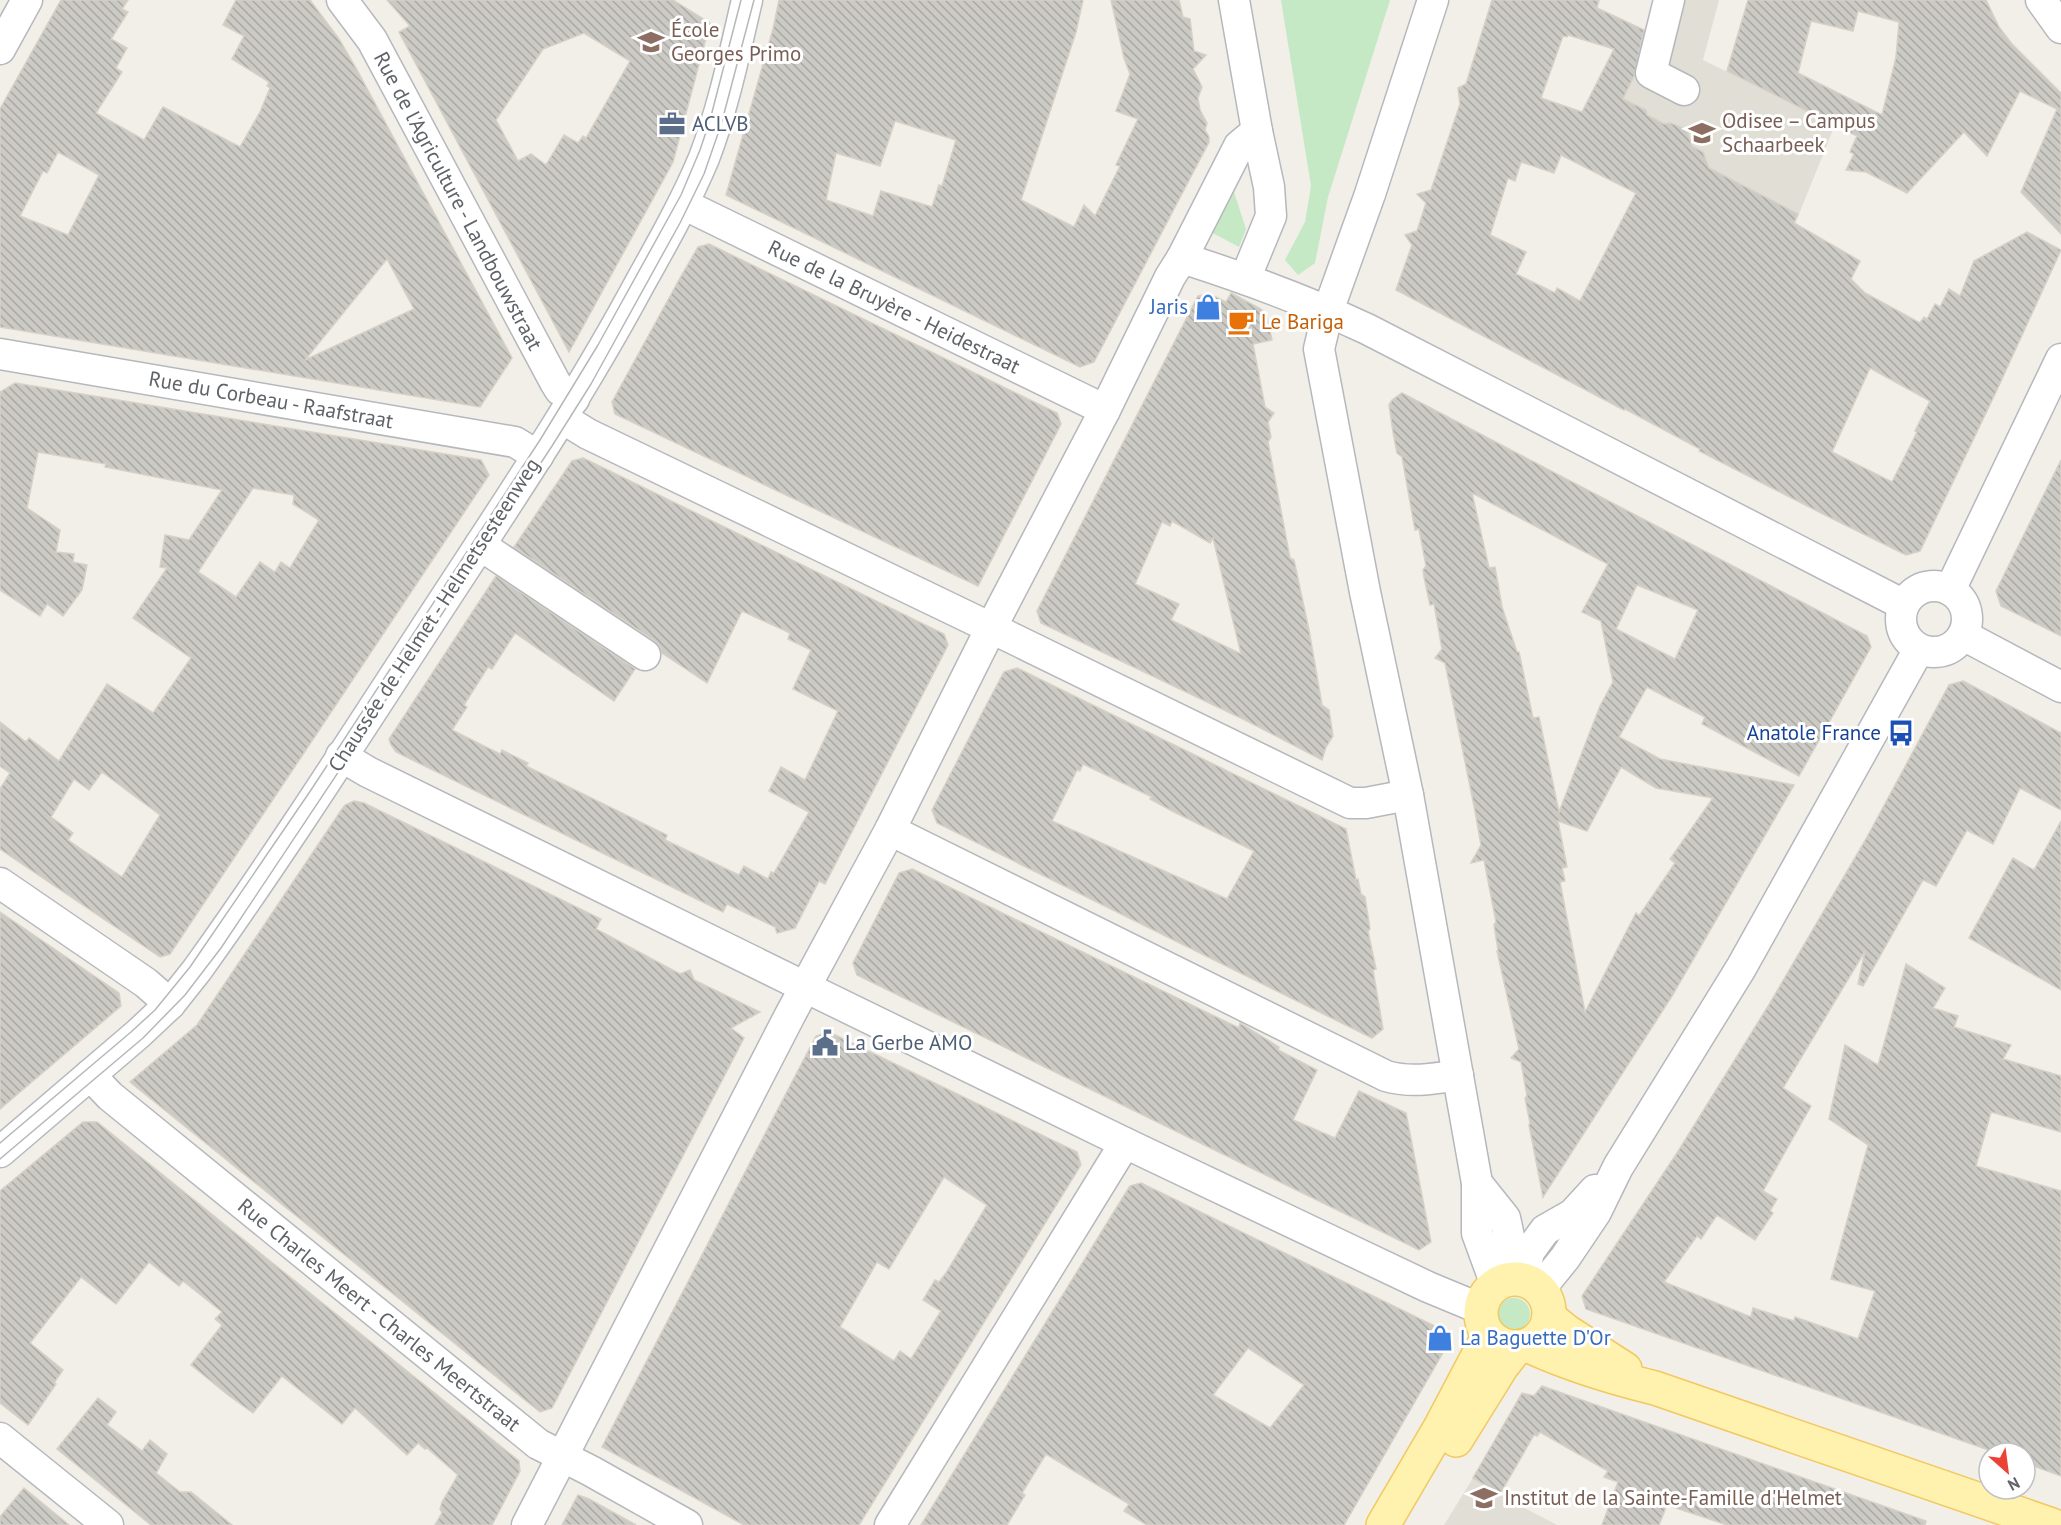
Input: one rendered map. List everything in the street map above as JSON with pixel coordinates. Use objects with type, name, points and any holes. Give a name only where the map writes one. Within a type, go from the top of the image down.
[{"type":"main road","points":[[1516,1309],[1552,1357],[1608,1377],[1655,1388],[2052,1525]]},
{"type":"main road","points":[[1383,1525],[1441,1426],[1516,1309]]},
{"type":"main road","points":[[1407,1525],[1502,1366],[1516,1309]]},
{"type":"street","points":[[0,49],[27,0]]},
{"type":"street","name":"Rue de l'Agriculture - Landbouwstraat","points":[[342,0],[372,40],[568,408],[588,434],[1350,803],[1408,795]]},
{"type":"street","name":"Chaussée de Helmet - Helmetsesteenweg","points":[[0,1152],[170,1004],[219,939],[538,456],[602,353],[683,204],[708,146],[747,0]]},
{"type":"street","points":[[1234,0],[1269,187],[1271,216],[1245,279]]},
{"type":"street","points":[[1433,0],[1370,194],[1328,311],[1319,349],[1365,592],[1408,795],[1477,1184],[1477,1233],[1516,1309]]},
{"type":"street","points":[[1670,0],[1652,73],[1684,90]]},
{"type":"street","points":[[2040,0],[2061,28]]},
{"type":"street","points":[[527,1525],[805,987],[890,830],[991,628],[1105,410],[1170,277],[1239,146],[1257,131]]},
{"type":"street","name":"Rue de la Bruyère - Heidestraat","points":[[683,204],[1105,410]]},
{"type":"street","points":[[1182,258],[1328,311],[1904,605]]},
{"type":"street","name":"Rue du Corbeau - Raafstraat","points":[[0,354],[515,442],[538,456]]},
{"type":"street","points":[[1950,590],[2061,359]]},
{"type":"street","points":[[480,545],[645,655]]},
{"type":"street","points":[[1942,586],[1950,590],[1957,595],[1966,610],[1966,627],[1963,635],[1953,646],[1940,652],[1919,649],[1912,644],[1902,630],[1900,621],[1904,605],[1916,591],[1924,587],[1942,586]]},
{"type":"street","points":[[1963,635],[2061,687]]},
{"type":"street","points":[[1516,1309],[1565,1258],[1596,1212],[1618,1167],[1741,968],[1919,649]]},
{"type":"street","points":[[341,756],[378,777],[805,987],[1428,1287],[1516,1309]]},
{"type":"street","points":[[890,830],[1386,1076],[1402,1080],[1420,1080],[1458,1075]]},
{"type":"street","points":[[0,883],[146,983],[170,1004]]},
{"type":"street","name":"Rue Charles Meert - Charles Meertstraat","points":[[90,1076],[110,1096],[538,1444],[687,1525]]},
{"type":"street","points":[[890,1525],[1125,1143]]},
{"type":"street","points":[[1508,1228],[1521,1235],[1530,1236],[1545,1230],[1573,1214],[1618,1167]]},
{"type":"street","points":[[1477,1184],[1505,1218],[1516,1309]]},
{"type":"street","points":[[1516,1309],[1529,1252],[1545,1230]]},
{"type":"street","points":[[0,1438],[108,1525]]},
{"type":"shaded area","name":"Odisee – Campus Schaarbeek","points":[[1660,0],[1719,0],[1703,60],[1835,125],[1778,266],[1589,169],[1629,70],[1636,72],[1648,47]]},
{"type":"shaded area","name":"Institut de la Sainte-Famille d'Helmet","points":[[1473,1478],[1515,1503],[1557,1525],[1444,1525]]},
{"type":"green space","points":[[1281,0],[1390,0],[1328,197],[1315,263],[1298,275],[1285,260],[1305,222],[1311,186]]},
{"type":"green space","points":[[1232,186],[1246,229],[1239,247],[1207,230]]},
{"type":"green space","points":[[1514,1298],[1525,1303],[1530,1314],[1525,1325],[1514,1330],[1503,1325],[1498,1314],[1503,1303]]},
{"type":"building","points":[[61,0],[128,0],[122,9],[128,12],[111,39],[127,48],[116,68],[122,72],[96,113],[144,140],[163,107],[240,147],[260,112],[270,88],[267,86],[269,82],[232,59],[244,36],[223,25],[236,0],[310,0],[339,39],[356,68],[512,358],[480,407],[0,327],[0,109]],"holes":[[[58,152],[99,175],[68,235],[20,216],[43,171],[47,173]],[[387,259],[414,309],[305,360]]]},
{"type":"building","points":[[387,0],[673,0],[710,23],[673,162],[569,352],[399,32],[410,26]],"holes":[[[584,33],[630,61],[586,138],[583,136],[578,143],[564,135],[546,165],[531,154],[518,161],[496,120],[543,49]]]},
{"type":"building","points":[[779,0],[1083,0],[1076,32],[1021,200],[1074,227],[1084,205],[1095,216],[1120,166],[1116,165],[1138,119],[1116,111],[1130,74],[1124,58],[1111,0],[1179,0],[1183,17],[1190,19],[1194,51],[1206,55],[1193,69],[1202,87],[1198,98],[1200,110],[1207,123],[1205,130],[1209,142],[1094,362],[1080,367],[726,195],[773,29]],"holes":[[[895,121],[956,140],[942,186],[939,185],[932,207],[881,191],[873,216],[826,200],[836,153],[880,166]]]},
{"type":"building","points":[[1492,0],[1599,0],[1597,8],[1644,30],[1634,76],[1623,99],[1646,110],[1647,115],[1664,124],[1671,123],[1687,130],[1692,146],[1703,152],[1709,168],[1798,214],[1794,223],[1860,261],[1851,279],[1865,293],[1920,323],[1924,317],[1927,319],[1935,304],[1940,307],[1949,289],[1960,296],[1974,261],[2027,232],[2061,250],[1920,551],[1906,555],[1831,518],[1699,451],[1700,449],[1625,409],[1396,290],[1412,245],[1405,235],[1417,231],[1426,203],[1417,194],[1431,190],[1460,104],[1458,88],[1466,84]],"holes":[[[1568,35],[1614,49],[1582,112],[1541,98],[1563,36]],[[1561,155],[1636,193],[1580,301],[1557,288],[1555,293],[1516,274],[1526,252],[1490,235],[1508,178],[1515,181],[1521,162],[1554,173]],[[1870,368],[1930,401],[1892,482],[1832,452]]]},
{"type":"building","points":[[1748,0],[1986,0],[1999,27],[2012,44],[2061,93],[2061,234],[2021,192],[2057,109],[2020,91],[1987,156],[1964,132],[1907,193],[1866,172],[1846,170],[1854,154],[1850,152],[1857,136],[1727,71]],"holes":[[[1858,11],[1899,22],[1896,57],[1882,115],[1798,73],[1811,21],[1853,31]]]},
{"type":"building","points":[[709,244],[1057,413],[1061,424],[978,586],[615,414],[612,402],[680,278],[698,247]]},
{"type":"building","points":[[1231,293],[1261,309],[1267,317],[1272,340],[1253,344],[1265,407],[1274,413],[1268,422],[1271,437],[1268,442],[1290,558],[1294,560],[1322,705],[1329,710],[1333,736],[1322,760],[1245,720],[1041,623],[1037,611],[1198,296],[1210,294],[1226,302]],"holes":[[[1172,521],[1210,543],[1213,538],[1241,654],[1171,620],[1179,604],[1135,584],[1162,522],[1170,526]]]},
{"type":"building","points":[[15,383],[481,460],[489,475],[170,954],[160,957],[0,849],[0,789],[10,773],[0,766],[0,722],[26,742],[29,738],[59,761],[107,684],[153,713],[191,658],[133,618],[167,568],[160,567],[165,535],[189,540],[222,490],[105,467],[106,464],[38,452],[27,508],[60,530],[56,552],[74,554],[73,562],[87,565],[82,590],[63,616],[47,604],[40,616],[0,590],[0,392]],"holes":[[[253,488],[294,495],[293,504],[319,520],[290,568],[281,562],[275,572],[260,562],[236,597],[198,572]],[[102,772],[160,815],[122,877],[68,840],[73,833],[51,817],[74,779],[89,790]]]},
{"type":"building","points":[[1402,393],[1867,636],[1871,647],[1799,776],[1702,724],[1705,717],[1647,687],[1619,737],[1660,759],[1794,785],[1672,996],[1543,1197],[1529,1125],[1521,1062],[1511,1058],[1519,1049],[1497,951],[1494,925],[1496,922],[1484,860],[1471,863],[1481,845],[1445,663],[1435,658],[1442,649],[1434,604],[1430,605],[1424,577],[1423,570],[1426,566],[1419,529],[1415,530],[1402,457],[1397,453],[1389,405]],"holes":[[[1472,493],[1608,564],[1582,612],[1601,621],[1613,682],[1600,706],[1559,812],[1539,717],[1533,718],[1519,652],[1517,652],[1502,607],[1495,567],[1489,568]],[[1637,585],[1698,610],[1675,659],[1616,629]],[[1621,767],[1656,788],[1713,798],[1670,859],[1675,863],[1639,916],[1636,913],[1585,1012],[1560,882],[1565,881],[1562,868],[1567,867],[1558,821],[1587,831]]]},
{"type":"building","points":[[583,458],[944,634],[948,645],[825,884],[819,881],[795,928],[777,933],[775,927],[727,904],[723,912],[396,752],[391,745],[389,739],[496,576],[635,669],[614,701],[515,633],[492,669],[488,667],[464,705],[467,707],[452,730],[500,754],[502,750],[528,763],[526,766],[667,835],[665,840],[739,875],[744,866],[768,879],[771,872],[774,873],[809,812],[769,791],[781,767],[805,780],[838,711],[793,689],[811,650],[788,639],[790,633],[742,611],[707,683],[662,653],[655,641],[514,547],[572,461]]},
{"type":"building","points":[[2061,460],[2061,636],[2001,606],[1996,591]]},
{"type":"building","points":[[1017,668],[1346,829],[1356,880],[1358,879],[1361,894],[1365,897],[1370,929],[1368,931],[1376,969],[1373,970],[1383,1029],[1372,1038],[937,823],[932,810],[1004,672]],"holes":[[[1083,764],[1152,797],[1150,799],[1172,811],[1254,851],[1227,899],[1052,821],[1077,770],[1080,771]]]},
{"type":"building","points":[[1963,681],[2061,733],[2061,810],[2020,788],[1993,844],[1967,830],[1936,886],[1923,880],[1863,986],[1858,984],[1865,951],[1783,1088],[1811,1106],[1763,1191],[1777,1199],[1770,1211],[1773,1213],[1755,1240],[1717,1215],[1701,1239],[1697,1236],[1664,1282],[1751,1317],[1753,1308],[1794,1321],[1795,1317],[1858,1339],[1875,1291],[1831,1279],[1868,1145],[1829,1119],[1845,1045],[1878,1065],[1906,964],[1945,988],[1933,1008],[1958,1016],[1954,1027],[2011,1045],[2003,1059],[2061,1076],[2061,1132],[1991,1112],[1976,1166],[2061,1191],[2061,1476],[2037,1467],[2037,1441],[1977,1441],[1977,1446],[1586,1309],[1582,1296],[1677,1153],[1770,1003],[1866,839],[1949,685]]},
{"type":"building","points":[[354,801],[364,803],[601,919],[596,929],[680,974],[690,970],[694,980],[760,1012],[731,1028],[744,1038],[552,1408],[540,1412],[130,1082],[197,1025],[342,809]]},
{"type":"building","points":[[2061,821],[2061,990],[1969,938],[2013,858],[2034,870]]},
{"type":"building","points":[[912,869],[1239,1028],[1240,1023],[1279,1047],[1278,1050],[1317,1070],[1293,1120],[1335,1138],[1359,1091],[1406,1113],[1431,1242],[1419,1250],[857,975],[853,963],[899,873]]},
{"type":"building","points":[[0,912],[119,993],[121,1006],[0,1109]]},
{"type":"building","points":[[829,1032],[1077,1152],[1081,1165],[859,1525],[744,1525],[602,1447],[816,1036]],"holes":[[[944,1177],[987,1205],[946,1273],[939,1282],[935,1280],[923,1300],[941,1311],[911,1359],[900,1351],[894,1361],[840,1327],[877,1262],[889,1269]]]},
{"type":"building","points":[[83,1122],[97,1122],[519,1461],[520,1471],[492,1525],[435,1525],[442,1513],[440,1509],[442,1502],[458,1475],[418,1443],[407,1455],[355,1408],[342,1424],[282,1376],[253,1413],[228,1395],[191,1365],[222,1325],[215,1319],[222,1312],[183,1281],[179,1286],[149,1262],[116,1304],[81,1277],[30,1343],[63,1370],[54,1383],[56,1384],[28,1425],[0,1403],[0,1191]]},
{"type":"building","points":[[1141,1183],[1445,1331],[1448,1344],[1344,1525],[1147,1525],[1124,1511],[1129,1504],[1046,1454],[1022,1493],[1025,1495],[1007,1525],[921,1525],[1130,1186]],"holes":[[[1248,1348],[1304,1385],[1270,1428],[1213,1395]]]},
{"type":"building","points":[[1542,1386],[1926,1521],[1925,1525],[1727,1525],[1667,1505],[1659,1525],[1602,1525],[1618,1482],[1604,1477],[1608,1471],[1540,1432],[1537,1436],[1534,1435],[1500,1494],[1473,1478],[1522,1393],[1534,1396]]},
{"type":"building","points":[[98,1398],[116,1412],[107,1425],[142,1451],[150,1440],[167,1454],[156,1473],[180,1492],[191,1492],[232,1525],[151,1525],[57,1449]]},
{"type":"building","points":[[24,1488],[69,1525],[0,1525],[0,1517]]},
{"type":"building","points":[[578,1495],[589,1499],[636,1525],[562,1525]]},
{"type":"tram line","points":[[0,1143],[155,1010],[190,967],[311,790],[540,440],[598,345],[681,195],[710,120],[741,0]]},
{"type":"tram line","points":[[0,1159],[143,1038],[185,995],[221,948],[552,446],[591,384],[680,223],[704,174],[721,125],[754,0]]},
{"type":"place","name":"École Georges Primo","points":[[651,42]]},
{"type":"place","name":"ACLVB","points":[[672,124]]},
{"type":"place","name":"Odisee – Campus Schaarbeek","points":[[1702,133]]},
{"type":"place","name":"Jaris","points":[[1208,307]]},
{"type":"place","name":"Le Bariga","points":[[1241,322]]},
{"type":"place","name":"Anatole France","points":[[1901,733]]},
{"type":"place","name":"La Gerbe AMO","points":[[825,1043]]},
{"type":"place","name":"La Baguette D'Or","points":[[1440,1338]]},
{"type":"place","name":"Institut de la Sainte-Famille d'Helmet","points":[[1484,1498]]}]
